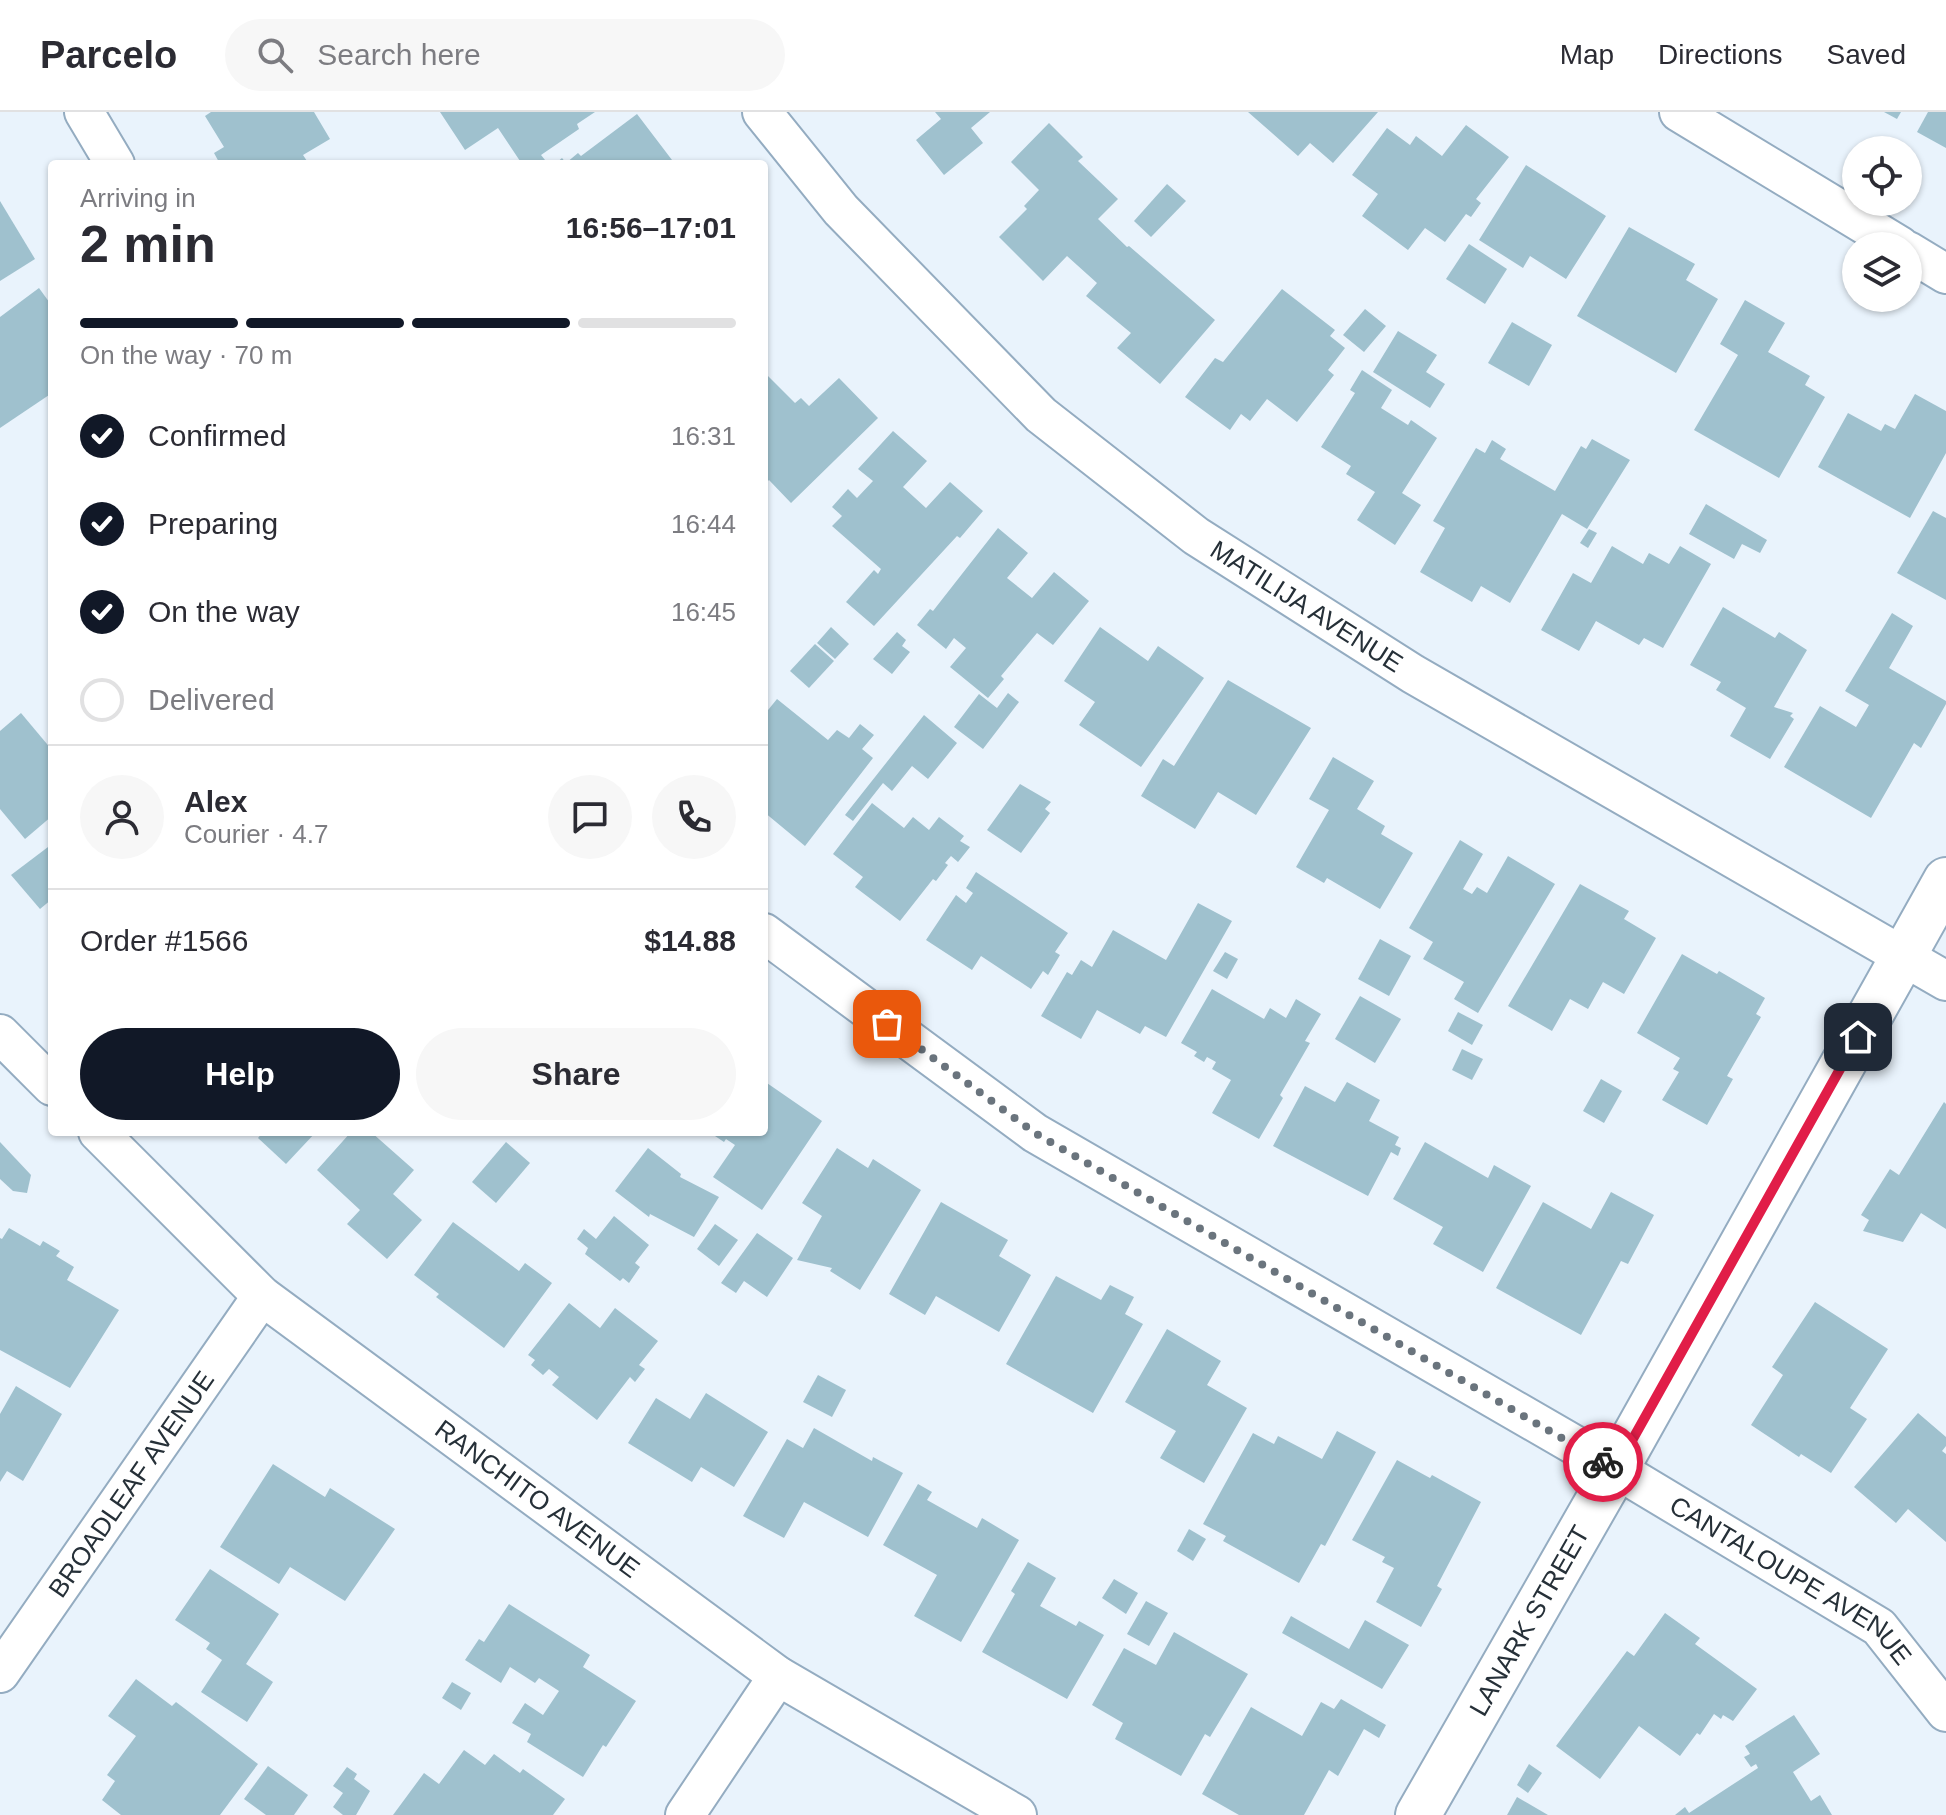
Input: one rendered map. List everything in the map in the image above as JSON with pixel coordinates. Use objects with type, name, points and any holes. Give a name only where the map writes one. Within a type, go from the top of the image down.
[{"type":"street","points":[[84,112],[113,160]]},
{"type":"street","name":"MATILIJA AVENUE","points":[[762,112],[841,210],[1041,415],[1196,536],[1413,674],[1946,981]]},
{"type":"street","points":[[1679,112],[1877,232]]},
{"type":"street","points":[[1922,259],[1946,274]]},
{"type":"street","name":"LANARK STREET","points":[[1418,1815],[1946,880]]},
{"type":"street","name":"CANTALOUPE AVENUE","points":[[768,936],[1035,1133],[1616,1469],[1879,1627],[1946,1712]]},
{"type":"street","points":[[0,1034],[48,1082]]},
{"type":"street","name":"RANCHITO AVENUE","points":[[102,1136],[262,1296],[778,1676],[1017,1815]]},
{"type":"street","name":"BROADLEAF AVENUE","points":[[0,1673],[262,1296]]},
{"type":"street","points":[[685,1815],[778,1676]]},
{"type":"building","points":[[211,112],[314,112],[330,139],[303,155],[306,160],[218,160],[214,153],[224,147],[205,116]]},
{"type":"building","points":[[440,112],[595,112],[577,124],[579,129],[541,155],[545,160],[519,160],[498,128],[465,150]]},
{"type":"building","points":[[935,112],[990,112],[971,128],[983,143],[944,175],[916,140],[941,119]]},
{"type":"building","points":[[1248,112],[1378,112],[1333,163],[1310,143],[1298,156]]},
{"type":"building","points":[[1884,112],[1901,112],[1897,119]]},
{"type":"building","points":[[1928,112],[1946,112],[1946,148],[1917,132]]},
{"type":"building","points":[[637,114],[672,160],[570,160],[578,153],[581,156]]},
{"type":"building","points":[[1049,123],[1083,157],[1078,161],[1118,199],[1098,219],[1215,320],[1160,384],[1117,348],[1131,333],[1086,296],[1097,283],[1067,256],[1043,281],[999,237],[1027,209],[1024,206],[1039,190],[1011,162]]},
{"type":"building","points":[[1466,125],[1509,157],[1476,199],[1481,203],[1471,217],[1466,214],[1445,242],[1425,228],[1408,250],[1362,216],[1378,194],[1352,175],[1387,128],[1410,145],[1416,136],[1442,156]]},
{"type":"building","points":[[1526,165],[1606,216],[1566,279],[1530,256],[1523,268],[1479,240]]},
{"type":"building","points":[[1167,184],[1186,201],[1151,237],[1134,221]]},
{"type":"building","points":[[0,201],[35,259],[0,281]]},
{"type":"building","points":[[1629,227],[1695,264],[1686,280],[1718,299],[1676,373],[1577,316]]},
{"type":"building","points":[[1469,244],[1507,269],[1485,304],[1446,279]]},
{"type":"building","points":[[39,288],[48,300],[48,396],[0,428],[0,317]]},
{"type":"building","points":[[1282,289],[1335,330],[1330,336],[1345,348],[1328,370],[1334,375],[1297,422],[1267,399],[1250,421],[1241,414],[1230,430],[1185,397],[1215,358],[1223,362]]},
{"type":"building","points":[[1745,300],[1785,323],[1768,352],[1810,376],[1805,385],[1825,397],[1779,478],[1694,430],[1738,355],[1720,344]]},
{"type":"building","points":[[1365,309],[1386,326],[1364,352],[1343,335]]},
{"type":"building","points":[[1512,322],[1552,345],[1529,386],[1488,363]]},
{"type":"building","points":[[1398,331],[1437,355],[1426,372],[1445,384],[1430,408],[1373,372]]},
{"type":"building","points":[[1362,370],[1392,390],[1381,408],[1408,425],[1411,420],[1437,438],[1402,493],[1421,505],[1395,545],[1357,520],[1375,492],[1346,474],[1351,466],[1321,447],[1355,393],[1350,390]]},
{"type":"building","points":[[768,376],[795,403],[801,398],[809,406],[839,378],[878,418],[791,503],[769,480]]},
{"type":"building","points":[[1915,394],[1946,411],[1946,453],[1910,518],[1818,467],[1848,413],[1881,431],[1885,424],[1895,429]]},
{"type":"building","points":[[893,431],[927,461],[903,487],[926,508],[950,482],[983,511],[874,626],[846,602],[874,570],[878,574],[881,569],[832,526],[842,516],[832,507],[848,489],[857,498],[873,481],[858,469]]},
{"type":"building","points":[[1592,439],[1630,460],[1587,529],[1562,514],[1510,603],[1481,586],[1472,602],[1420,572],[1445,528],[1433,521],[1476,448],[1485,453],[1492,440],[1506,449],[1500,459],[1555,491],[1581,446],[1586,449]]},
{"type":"building","points":[[1706,504],[1767,540],[1760,553],[1742,544],[1734,559],[1689,534]]},
{"type":"building","points":[[1933,511],[1946,518],[1946,600],[1897,573]]},
{"type":"building","points":[[998,528],[1028,553],[1007,578],[1032,598],[1054,572],[1089,601],[1053,645],[1037,633],[1001,676],[1004,679],[988,698],[950,667],[966,648],[954,638],[946,649],[917,625],[930,609],[933,611]]},
{"type":"building","points":[[1589,529],[1597,533],[1588,548],[1580,543]]},
{"type":"building","points":[[1612,546],[1643,564],[1649,553],[1669,564],[1680,546],[1711,564],[1663,648],[1644,638],[1639,645],[1596,621],[1579,651],[1541,630],[1573,573],[1591,583]]},
{"type":"building","points":[[1723,607],[1775,638],[1779,632],[1807,650],[1774,707],[1793,713],[1790,716],[1794,719],[1770,759],[1730,736],[1746,708],[1716,690],[1721,682],[1690,665]]},
{"type":"building","points":[[1892,613],[1913,626],[1889,668],[1946,701],[1946,704],[1921,748],[1914,743],[1871,818],[1784,767],[1820,706],[1856,727],[1869,705],[1845,691]]},
{"type":"building","points":[[831,627],[849,644],[835,659],[817,643]]},
{"type":"building","points":[[1100,627],[1148,661],[1158,646],[1204,678],[1141,767],[1079,725],[1095,702],[1064,681]]},
{"type":"building","points":[[897,632],[906,640],[902,646],[910,652],[892,674],[873,659]]},
{"type":"building","points":[[815,644],[834,661],[809,688],[790,671]]},
{"type":"building","points":[[1228,680],[1311,728],[1256,815],[1218,792],[1195,829],[1141,796],[1163,759],[1174,766]]},
{"type":"building","points":[[1008,693],[1019,702],[983,749],[954,727],[979,694],[997,708]]},
{"type":"building","points":[[777,699],[828,740],[837,730],[849,738],[860,724],[874,735],[862,749],[873,758],[805,846],[768,815],[768,710]]},
{"type":"building","points":[[21,713],[48,745],[48,819],[25,839],[0,809],[0,731]]},
{"type":"building","points":[[924,715],[957,743],[928,779],[912,766],[892,791],[883,783],[853,821],[845,815]]},
{"type":"building","points":[[1333,757],[1374,781],[1357,809],[1385,826],[1381,834],[1413,853],[1380,909],[1327,878],[1324,883],[1296,867],[1329,810],[1309,799]]},
{"type":"building","points":[[1020,784],[1051,802],[1045,809],[1050,813],[1021,853],[987,830]]},
{"type":"building","points":[[872,803],[904,828],[913,817],[929,830],[939,817],[964,836],[960,841],[970,847],[958,862],[951,856],[936,881],[933,879],[900,921],[855,887],[863,877],[833,854]]},
{"type":"building","points":[[1460,840],[1483,854],[1463,889],[1472,894],[1477,887],[1487,893],[1508,856],[1555,884],[1478,1013],[1454,999],[1464,982],[1423,959],[1433,942],[1409,928]]},
{"type":"building","points":[[48,847],[48,902],[40,909],[11,875]]},
{"type":"building","points":[[976,872],[1068,933],[1055,952],[1060,955],[1048,975],[1043,971],[1031,989],[981,956],[972,970],[926,940],[956,895],[966,903],[973,893],[966,888]]},
{"type":"building","points":[[1580,884],[1629,911],[1624,919],[1656,938],[1624,994],[1603,982],[1588,1009],[1570,999],[1552,1031],[1508,1006]]},
{"type":"building","points":[[1198,903],[1232,921],[1166,1037],[1145,1026],[1140,1034],[1097,1010],[1081,1039],[1041,1016],[1067,972],[1072,975],[1081,960],[1092,967],[1113,930],[1166,960]]},
{"type":"building","points":[[1380,939],[1411,956],[1389,996],[1358,979]]},
{"type":"building","points":[[1225,952],[1238,959],[1227,979],[1213,971]]},
{"type":"building","points":[[1682,954],[1765,998],[1756,1014],[1761,1017],[1727,1076],[1733,1079],[1707,1125],[1662,1100],[1679,1072],[1673,1069],[1680,1058],[1637,1033]]},
{"type":"building","points":[[1212,989],[1264,1019],[1270,1008],[1286,1018],[1296,999],[1321,1014],[1305,1041],[1310,1043],[1280,1095],[1283,1098],[1259,1139],[1212,1113],[1231,1080],[1212,1069],[1216,1062],[1207,1057],[1204,1062],[1194,1056],[1197,1052],[1181,1043]]},
{"type":"building","points":[[1360,996],[1401,1019],[1375,1063],[1335,1039]]},
{"type":"building","points":[[1458,1012],[1483,1025],[1472,1045],[1448,1031]]},
{"type":"building","points":[[1462,1049],[1483,1059],[1472,1080],[1452,1070]]},
{"type":"building","points":[[1601,1079],[1622,1091],[1604,1123],[1583,1111]]},
{"type":"building","points":[[1347,1082],[1380,1100],[1369,1121],[1399,1137],[1395,1145],[1401,1148],[1398,1156],[1391,1152],[1368,1196],[1273,1146],[1305,1086],[1335,1102]]},
{"type":"building","points":[[768,1084],[822,1121],[762,1210],[713,1177],[735,1145],[726,1139],[724,1142],[715,1136],[768,1136]]},
{"type":"building","points":[[1944,1102],[1946,1229],[1921,1213],[1903,1242],[1863,1231],[1869,1220],[1861,1215],[1890,1169],[1899,1175]]},
{"type":"building","points":[[260,1136],[312,1136],[286,1164],[258,1138]]},
{"type":"building","points":[[347,1136],[376,1136],[414,1170],[393,1194],[422,1220],[387,1259],[347,1224],[360,1210],[317,1170]]},
{"type":"building","points":[[0,1142],[31,1175],[27,1193],[13,1191],[0,1179]]},
{"type":"building","points":[[506,1142],[530,1163],[496,1203],[472,1182]]},
{"type":"building","points":[[1425,1142],[1488,1178],[1494,1165],[1531,1186],[1483,1272],[1433,1244],[1443,1227],[1393,1199]]},
{"type":"building","points":[[648,1148],[681,1174],[680,1177],[719,1197],[694,1237],[650,1214],[649,1217],[615,1191]]},
{"type":"building","points":[[837,1148],[868,1168],[873,1159],[921,1190],[860,1290],[830,1271],[832,1268],[797,1260],[822,1216],[802,1203]]},
{"type":"building","points":[[1611,1192],[1654,1215],[1628,1264],[1621,1261],[1581,1335],[1496,1288],[1543,1202],[1591,1229]]},
{"type":"building","points":[[941,1202],[1008,1240],[999,1256],[1031,1275],[999,1332],[936,1296],[925,1315],[889,1294]]},
{"type":"building","points":[[614,1216],[649,1245],[635,1263],[640,1267],[629,1283],[623,1278],[620,1281],[585,1254],[588,1248],[577,1239],[584,1229],[596,1239]]},
{"type":"building","points":[[453,1222],[519,1271],[525,1263],[552,1283],[504,1348],[436,1297],[439,1294],[414,1275]]},
{"type":"building","points":[[715,1224],[738,1240],[719,1266],[697,1249]]},
{"type":"building","points":[[9,1228],[40,1246],[43,1241],[60,1251],[56,1256],[74,1267],[67,1280],[119,1310],[70,1388],[0,1350],[0,1238]]},
{"type":"building","points":[[757,1233],[793,1258],[767,1297],[744,1281],[736,1293],[721,1283]]},
{"type":"building","points":[[1056,1276],[1101,1300],[1110,1285],[1134,1297],[1125,1314],[1143,1324],[1093,1413],[1006,1364]]},
{"type":"building","points":[[1815,1302],[1888,1349],[1850,1408],[1867,1419],[1831,1473],[1801,1454],[1799,1457],[1751,1425],[1783,1375],[1772,1367]]},
{"type":"building","points":[[569,1303],[600,1328],[615,1308],[658,1341],[639,1365],[645,1369],[635,1382],[630,1377],[597,1420],[552,1385],[559,1377],[549,1369],[543,1375],[531,1365],[535,1360],[528,1355]]},
{"type":"building","points":[[1167,1329],[1221,1361],[1207,1385],[1247,1408],[1204,1483],[1160,1458],[1176,1431],[1125,1402]]},
{"type":"building","points":[[818,1375],[846,1390],[832,1417],[803,1402]]},
{"type":"building","points":[[16,1386],[62,1414],[23,1481],[7,1471],[0,1482],[0,1414]]},
{"type":"building","points":[[706,1393],[768,1432],[734,1487],[701,1467],[692,1482],[628,1443],[656,1398],[690,1419]]},
{"type":"building","points":[[1918,1413],[1946,1437],[1946,1446],[1942,1451],[1946,1454],[1946,1542],[1908,1509],[1896,1523],[1854,1487]]},
{"type":"building","points":[[814,1428],[872,1461],[873,1457],[903,1473],[868,1537],[804,1502],[784,1538],[743,1516],[787,1439],[803,1448]]},
{"type":"building","points":[[1337,1431],[1376,1452],[1325,1546],[1321,1544],[1299,1583],[1223,1541],[1226,1536],[1203,1524],[1253,1433],[1274,1444],[1278,1436],[1322,1459]]},
{"type":"building","points":[[1397,1460],[1481,1502],[1437,1586],[1442,1589],[1421,1627],[1376,1602],[1394,1568],[1382,1562],[1385,1557],[1352,1540]]},
{"type":"building","points":[[273,1464],[325,1497],[330,1488],[395,1529],[345,1601],[290,1567],[279,1584],[220,1547]]},
{"type":"building","points":[[918,1484],[932,1492],[927,1500],[977,1528],[982,1518],[1019,1540],[961,1642],[914,1616],[937,1575],[883,1545]]},
{"type":"building","points":[[1189,1529],[1206,1539],[1193,1561],[1177,1551]]},
{"type":"building","points":[[1028,1562],[1056,1578],[1040,1606],[1076,1626],[1079,1621],[1104,1635],[1067,1699],[982,1652],[1015,1594],[1011,1591]]},
{"type":"building","points":[[210,1569],[279,1614],[246,1664],[273,1682],[247,1722],[201,1692],[222,1660],[206,1649],[210,1643],[175,1620]]},
{"type":"building","points":[[1114,1579],[1138,1593],[1126,1614],[1102,1598]]},
{"type":"building","points":[[1146,1601],[1168,1613],[1149,1646],[1127,1634]]},
{"type":"building","points":[[509,1604],[590,1655],[583,1667],[636,1701],[583,1777],[527,1742],[531,1734],[512,1723],[525,1703],[543,1715],[559,1691],[539,1678],[535,1683],[510,1667],[501,1683],[465,1660],[479,1639],[484,1642]]},
{"type":"building","points":[[1665,1613],[1700,1638],[1695,1644],[1757,1689],[1733,1721],[1714,1714],[1680,1756],[1639,1726],[1600,1779],[1556,1746],[1627,1651],[1634,1656]]},
{"type":"building","points":[[1291,1616],[1349,1649],[1365,1620],[1409,1645],[1382,1689],[1282,1633]]},
{"type":"building","points":[[1174,1632],[1248,1674],[1210,1737],[1205,1734],[1181,1776],[1115,1739],[1123,1723],[1092,1705],[1124,1648],[1156,1665]]},
{"type":"building","points":[[136,1679],[172,1706],[176,1702],[258,1764],[220,1815],[121,1815],[102,1800],[115,1781],[107,1775],[136,1736],[108,1716]]},
{"type":"building","points":[[452,1682],[471,1693],[461,1710],[442,1698]]},
{"type":"building","points":[[1341,1699],[1386,1725],[1379,1738],[1364,1729],[1338,1776],[1329,1770],[1304,1815],[1239,1815],[1202,1794],[1251,1707],[1302,1736],[1321,1702],[1334,1709]]},
{"type":"building","points":[[1794,1715],[1820,1754],[1793,1772],[1811,1801],[1820,1795],[1832,1815],[1675,1815],[1685,1807],[1689,1813],[1758,1768],[1756,1764],[1751,1767],[1744,1757],[1750,1754],[1745,1746]]},
{"type":"building","points":[[464,1750],[485,1765],[494,1754],[520,1773],[523,1769],[565,1799],[553,1815],[393,1815],[424,1773],[439,1784]]},
{"type":"building","points":[[1529,1764],[1542,1773],[1528,1793],[1517,1785]]},
{"type":"building","points":[[268,1766],[308,1795],[294,1815],[266,1815],[244,1799]]},
{"type":"building","points":[[347,1767],[357,1774],[354,1779],[370,1791],[356,1815],[343,1815],[333,1807],[343,1793],[333,1786]]},
{"type":"building","points":[[1517,1797],[1548,1815],[1507,1815]]},
{"type":"way so far","points":[[887,1024],[1035,1133],[1603,1462]]},
{"type":"route","points":[[1603,1462],[1616,1469],[1858,1037]]}]
